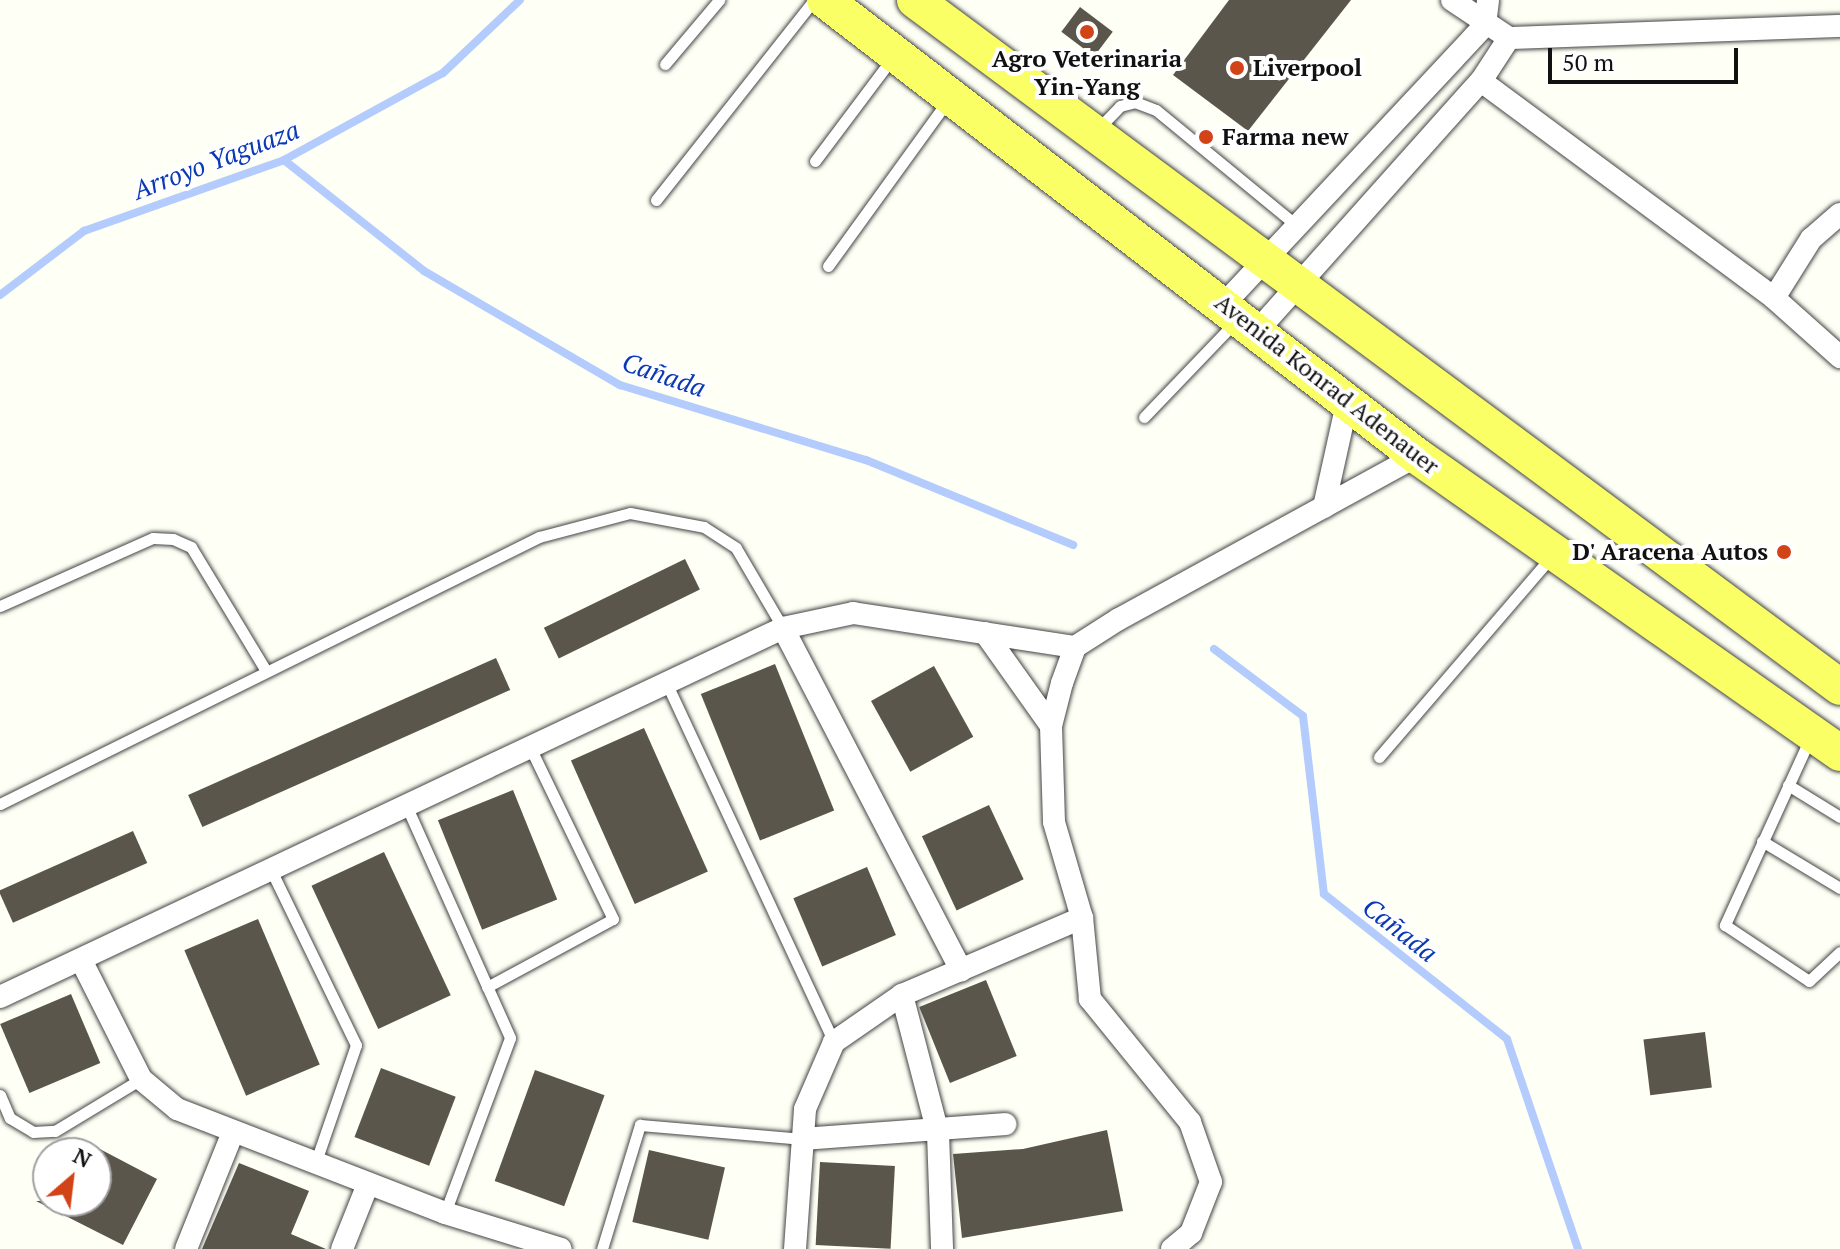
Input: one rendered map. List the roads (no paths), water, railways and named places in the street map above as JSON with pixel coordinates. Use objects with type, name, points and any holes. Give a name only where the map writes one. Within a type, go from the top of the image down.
[{"type":"main road","name":"Avenida Konrad Adenauer","points":[[825,0],[1241,317],[1417,456],[1826,744]]},
{"type":"main road","points":[[915,0],[1840,687]]},
{"type":"street","points":[[1452,0],[1485,25],[1509,38],[1840,26]]},
{"type":"street","points":[[1241,317],[1263,258],[1485,25],[1488,0]]},
{"type":"street","points":[[1241,317],[1297,284],[1481,81],[1509,38]]},
{"type":"street","points":[[1481,81],[1774,298],[1840,357]]},
{"type":"street","points":[[1774,298],[1811,239],[1840,214]]},
{"type":"street","points":[[1324,507],[1347,403]]},
{"type":"street","points":[[0,997],[665,680],[783,628],[853,613],[1075,647],[1417,456]]},
{"type":"street","points":[[783,628],[961,970]]},
{"type":"street","points":[[985,633],[1051,726]]},
{"type":"street","points":[[1075,647],[1051,726],[1054,822],[1082,918],[1090,999],[1190,1122],[1205,1154],[1211,1182],[1205,1207],[1172,1249]]},
{"type":"street","points":[[795,1249],[805,1109],[834,1042],[902,995],[1082,918]]},
{"type":"street","points":[[81,960],[141,1079],[177,1109],[445,1213],[491,1239],[561,1249]]},
{"type":"street","points":[[902,995],[938,1133],[942,1249]]},
{"type":"street","points":[[803,1139],[938,1133],[1005,1124]]},
{"type":"street","points":[[186,1249],[233,1132]]},
{"type":"street","points":[[342,1249],[368,1184]]},
{"type":"lane","points":[[665,64],[719,0]]},
{"type":"lane","points":[[656,200],[814,0]]},
{"type":"lane","points":[[815,161],[895,54]]},
{"type":"lane","points":[[828,266],[951,96]]},
{"type":"lane","points":[[1094,132],[1120,106],[1135,102],[1156,110],[1295,224]]},
{"type":"lane","points":[[1144,417],[1241,317]]},
{"type":"lane","points":[[0,804],[539,537],[630,513],[704,527],[736,548],[783,628]]},
{"type":"lane","points":[[0,606],[153,538],[173,539],[191,547],[266,671]]},
{"type":"lane","points":[[1379,757],[1554,554]]},
{"type":"lane","points":[[665,680],[834,1042]]},
{"type":"lane","points":[[1826,744],[1788,785],[1727,915],[1729,932],[1809,981],[1840,952]]},
{"type":"lane","points":[[487,987],[613,919],[529,745]]},
{"type":"lane","points":[[1788,785],[1840,817]]},
{"type":"lane","points":[[405,803],[487,987],[506,1020],[509,1053],[445,1213]]},
{"type":"lane","points":[[1762,841],[1840,888]]},
{"type":"lane","points":[[270,868],[356,1045],[314,1164]]},
{"type":"lane","points":[[0,1095],[10,1118],[33,1132],[55,1131],[141,1079]]},
{"type":"lane","points":[[602,1249],[640,1125],[803,1139]]},
{"type":"waterway","name":"Arroyo Yaguaza","points":[[0,295],[84,231],[284,160],[443,73],[520,0]]},
{"type":"waterway","name":"Cañada","points":[[284,160],[424,271],[620,385],[866,460],[1073,545]]},
{"type":"waterway","name":"Cañada","points":[[1214,649],[1303,716],[1324,894],[1507,1039],[1578,1249]]},
{"type":"place","name":"Agro Veterinaria Yin-Yang","points":[[1087,32]]},
{"type":"place","name":"Liverpool","points":[[1237,68]]},
{"type":"place","name":"Farma new","points":[[1206,137]]},
{"type":"place","name":"D' Aracena Autos","points":[[1784,552]]}]
